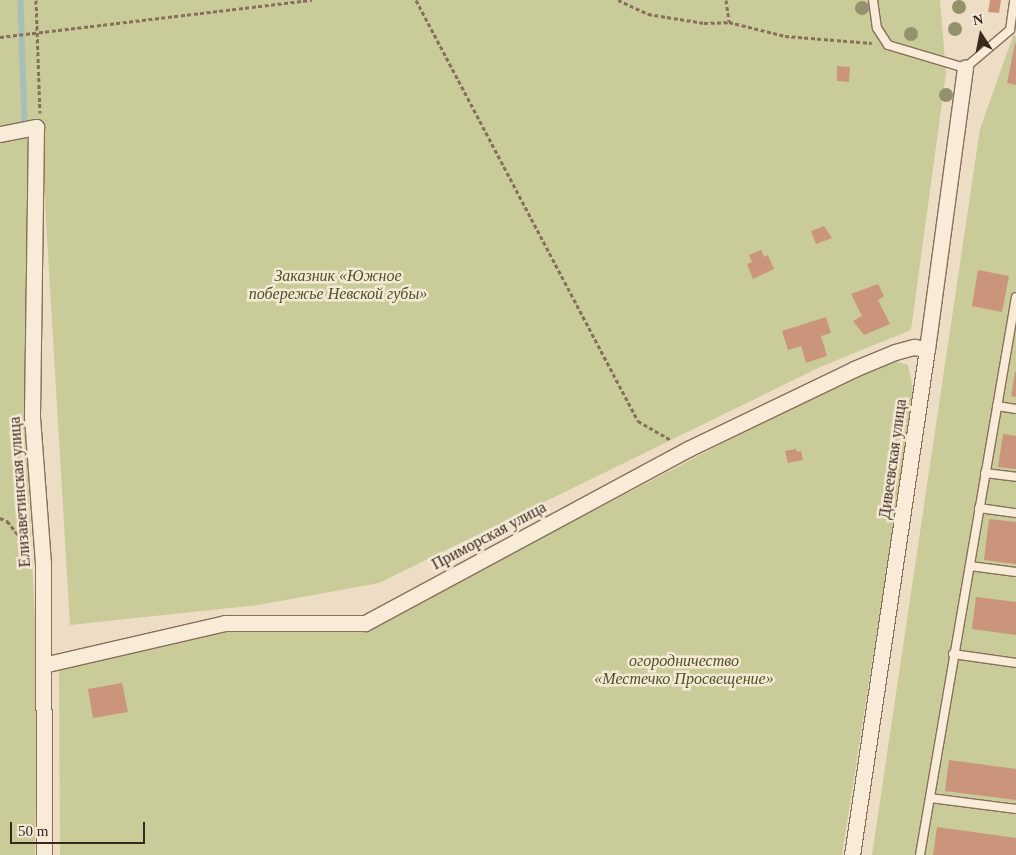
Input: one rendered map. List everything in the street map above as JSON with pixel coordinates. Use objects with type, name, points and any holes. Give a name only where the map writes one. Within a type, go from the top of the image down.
[{"type":"street","name":"Дивеевская улица","points":[[852,855],[927,349],[965,68]]},
{"type":"street","points":[[0,134],[36,127]]},
{"type":"street","name":"Елизаветинская улица","points":[[36,127],[32,417],[43,564],[44,855]]},
{"type":"street","name":"Приморская улица","points":[[43,665],[225,623],[366,623],[688,449],[854,369],[895,352],[914,347],[927,349]]},
{"type":"lane","points":[[873,0],[877,28],[888,45],[965,68],[1010,30],[1014,0]]},
{"type":"lane","points":[[920,855],[997,406],[1012,345],[1016,297]]},
{"type":"lane","points":[[997,406],[1016,409]]},
{"type":"lane","points":[[985,473],[1016,477]]},
{"type":"lane","points":[[979,508],[1016,513]]},
{"type":"lane","points":[[970,566],[1016,572]]},
{"type":"lane","points":[[953,654],[1016,663]]},
{"type":"lane","points":[[930,798],[1016,809]]},
{"type":"path","points":[[36,0],[41,116],[36,127]]},
{"type":"path","points":[[0,37],[312,0]]},
{"type":"path","points":[[416,0],[638,422],[688,449]]},
{"type":"path","points":[[618,0],[648,14],[704,23],[729,22],[785,36],[882,44]]},
{"type":"path","points":[[726,0],[729,22]]},
{"type":"path","points":[[0,518],[7,521],[43,564]]},
{"type":"green space","name":"Заказник «Южное побережье Невской губы»","points":[[0,0],[940,0],[946,73],[911,330],[820,367],[379,583],[258,605],[70,625],[40,119],[0,126]]},
{"type":"green space","points":[[1013,36],[1016,36],[1016,855],[872,855],[980,129]]},
{"type":"green space","points":[[31,134],[25,413],[38,683],[35,855],[0,855],[0,140]]},
{"type":"green space","name":"огородничество «Местечко Просвещение»","points":[[893,360],[908,365],[914,393],[842,855],[60,855],[59,668],[224,631],[362,632],[855,374]]},
{"type":"building","points":[[990,0],[1001,0],[999,13],[988,12]]},
{"type":"building","points":[[1016,43],[1016,85],[1007,83]]},
{"type":"building","points":[[837,66],[850,67],[849,82],[837,81]]},
{"type":"building","points":[[824,226],[832,238],[816,244],[811,231]]},
{"type":"building","points":[[761,250],[764,257],[768,255],[774,269],[753,279],[747,264],[752,262],[749,255]]},
{"type":"building","points":[[978,270],[1009,276],[1002,312],[972,306]]},
{"type":"building","points":[[878,284],[884,296],[878,300],[890,324],[864,335],[853,321],[862,316],[851,294]]},
{"type":"building","points":[[826,317],[831,333],[821,336],[827,356],[806,363],[801,346],[788,350],[782,331]]},
{"type":"building","points":[[1016,372],[1016,397],[1011,396]]},
{"type":"building","points":[[1003,434],[1016,436],[1016,469],[998,467]]},
{"type":"building","points":[[796,449],[797,452],[801,451],[803,460],[788,463],[785,451]]},
{"type":"building","points":[[989,519],[1016,522],[1016,564],[984,560]]},
{"type":"building","points":[[976,597],[1016,602],[1016,635],[972,629]]},
{"type":"building","points":[[122,683],[128,712],[93,718],[88,689]]},
{"type":"building","points":[[949,760],[1016,769],[1016,800],[945,791]]},
{"type":"building","points":[[937,827],[1016,838],[1016,855],[933,855]]},
{"type":"waterway","points":[[21,0],[25,125]]}]
